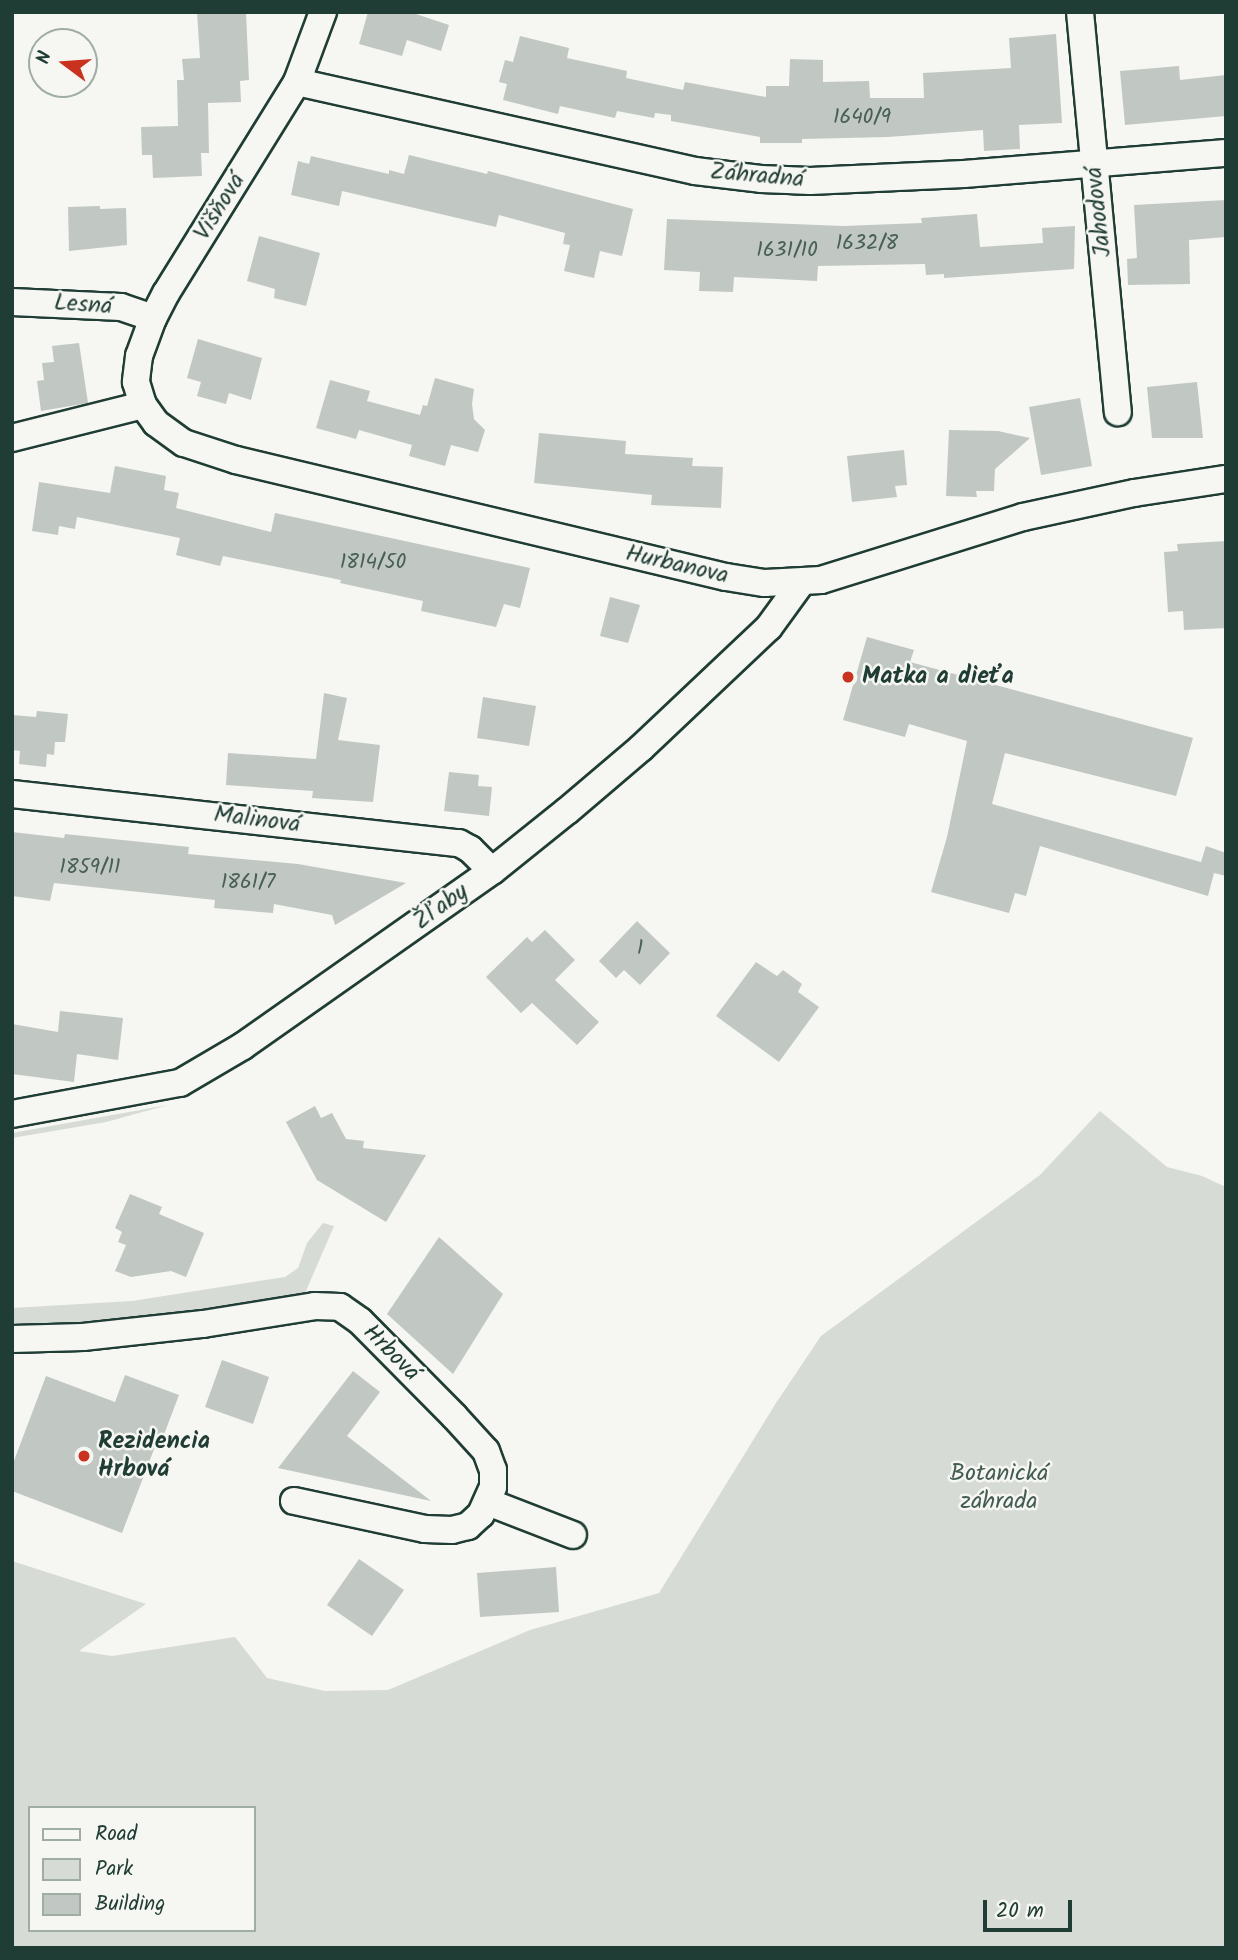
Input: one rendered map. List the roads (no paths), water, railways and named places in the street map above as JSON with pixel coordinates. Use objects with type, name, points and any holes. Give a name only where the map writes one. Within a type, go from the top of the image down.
[{"type":"street","name":"Višňová","points":[[143,405],[136,382],[139,356],[153,318],[297,82],[323,12]]},
{"type":"street","name":"Jahodová","points":[[1080,12],[1118,412]]},
{"type":"street","name":"Záhradná","points":[[297,82],[695,171],[761,179],[861,180],[1094,165],[1226,153]]},
{"type":"street","name":"Lesná","points":[[12,302],[121,307],[153,318]]},
{"type":"street","points":[[12,438],[143,405]]},
{"type":"street","name":"Hurbanova","points":[[143,405],[156,424],[184,443],[236,460],[726,577],[765,583],[801,583],[1023,517],[1134,493],[1226,479]]},
{"type":"street","name":"Žľaby","points":[[12,1114],[162,1088],[199,1074],[324,991],[492,871],[641,748],[769,626],[801,583]]},
{"type":"street","name":"Malinová","points":[[12,794],[459,844],[470,849],[492,871]]},
{"type":"street","name":"Hrbová","points":[[12,1339],[83,1337],[203,1324],[316,1306],[340,1307],[374,1334],[486,1451],[493,1470],[493,1488],[488,1502]]},
{"type":"street","points":[[294,1501],[439,1531],[468,1526],[488,1502],[573,1535]]},
{"type":"place","name":"Matka a dieťa","points":[[848,677]]},
{"type":"place","name":"Rezidencia Hrbová","points":[[84,1456]]},
{"type":"park label","name":"Botanická záhrada","points":[[999,1488]]}]
